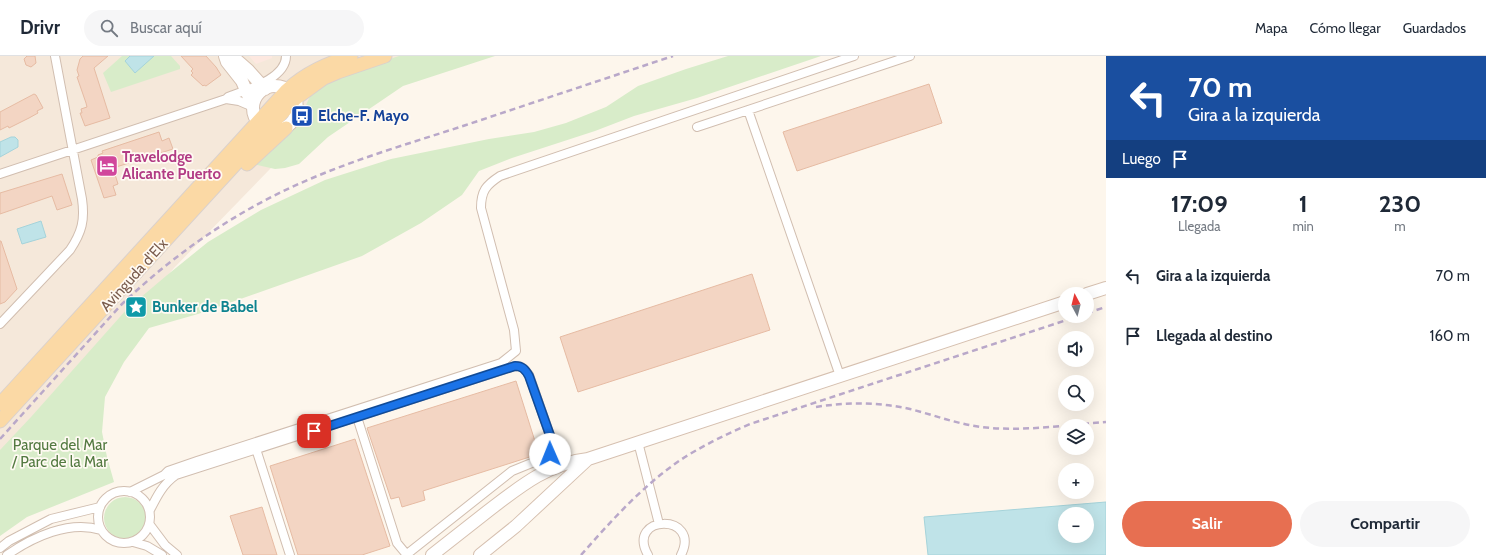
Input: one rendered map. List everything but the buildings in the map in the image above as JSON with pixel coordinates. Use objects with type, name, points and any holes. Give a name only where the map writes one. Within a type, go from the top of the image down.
[{"type":"main road","name":"Avinguda d'Elx","points":[[0,404],[263,125],[291,94],[297,81],[321,66],[350,56]]},
{"type":"main road","name":"Avinguda d'Elx","points":[[291,94],[338,72],[385,56]]},
{"type":"main road","name":"Avinguda d'Elx","points":[[0,421],[160,246],[263,125]]},
{"type":"main road","points":[[160,246],[200,212],[250,161],[286,128]]},
{"type":"street","points":[[0,324],[70,250],[78,238],[83,222],[83,208],[55,56]]},
{"type":"street","points":[[225,56],[227,62],[240,77],[253,107],[255,116],[263,125],[277,130],[286,128],[296,114],[297,106],[291,94],[280,87],[272,87],[265,84],[232,56]]},
{"type":"street","points":[[253,107],[265,84],[282,68],[285,63],[286,56]]},
{"type":"street","points":[[130,492],[164,475],[168,471],[501,363],[516,351],[514,330],[481,208],[481,198],[484,189],[488,185],[500,176],[854,56]]},
{"type":"street","points":[[697,127],[910,56]]},
{"type":"street","points":[[0,174],[73,151],[226,99],[246,90],[265,84]]},
{"type":"street","points":[[226,99],[239,101],[253,107]]},
{"type":"street","points":[[748,110],[840,376]]},
{"type":"street","points":[[1094,292],[1106,288]]},
{"type":"street","points":[[432,555],[528,482],[544,472],[564,463],[588,459],[1058,304]]},
{"type":"street","points":[[133,542],[143,536],[150,525],[150,510],[161,488],[168,480],[176,475],[256,449],[515,366],[520,366],[525,369],[529,376],[552,441],[552,449],[550,454],[544,458],[512,471],[406,555],[397,543],[356,417]]},
{"type":"street","points":[[638,442],[659,524]]},
{"type":"street","points":[[256,449],[290,555]]},
{"type":"street","points":[[480,555],[516,526],[588,459]]},
{"type":"street","points":[[164,475],[176,475]]},
{"type":"street","points":[[150,510],[142,498],[130,492],[124,491],[108,497],[100,507],[98,518],[101,530],[107,537],[115,542],[133,542],[147,546],[162,555]]},
{"type":"street","points":[[0,548],[25,532],[51,519],[100,507]]},
{"type":"street","points":[[648,555],[644,543],[648,531],[659,524],[666,523],[672,524],[682,533],[684,544],[680,555]]},
{"type":"street","points":[[150,525],[165,545],[177,555]]},
{"type":"street","points":[[7,555],[23,544],[63,529],[83,526],[101,530]]},
{"type":"shaded area","points":[[0,56],[447,56],[332,105],[174,268],[0,472]]},
{"type":"shaded area","points":[[249,56],[272,56],[272,58],[256,64]]},
{"type":"green space","points":[[122,56],[171,56],[180,66],[180,69],[111,92],[103,73]]},
{"type":"green space","points":[[399,56],[495,56],[403,86],[328,137],[299,164],[275,169],[253,164],[293,129],[300,120],[310,96],[320,87],[341,75]]},
{"type":"green space","name":"Parque del Mar / Parc de la Mar","points":[[728,56],[821,56],[697,98],[634,116],[595,131],[512,158],[479,171],[462,195],[421,223],[362,256],[198,314],[149,328],[124,362],[105,397],[102,432],[114,482],[27,517],[0,536],[0,450],[127,309],[208,242],[261,210],[325,180],[391,159],[489,139],[534,132],[566,123],[606,107],[638,86]]},
{"type":"green space","points":[[121,497],[129,497],[137,500],[143,506],[146,518],[143,530],[137,536],[129,539],[121,539],[113,536],[107,530],[104,522],[104,514],[107,506],[113,500]]},
{"type":"water","points":[[130,56],[154,56],[135,73],[125,61]]},
{"type":"water","points":[[11,137],[15,137],[18,140],[18,147],[0,157],[0,142]]},
{"type":"water","points":[[41,221],[46,237],[22,244],[17,229]]},
{"type":"water","points":[[1106,502],[1106,555],[928,555],[924,517]]},
{"type":"railway","points":[[0,439],[121,305],[180,254],[223,224],[292,187],[356,161],[673,56]]},
{"type":"railway","points":[[1094,311],[1106,307]]},
{"type":"railway","points":[[581,555],[617,515],[656,478],[685,457],[725,435],[750,424],[1058,323]]},
{"type":"railway","points":[[816,407],[839,404],[887,405],[910,409],[963,424],[1012,429],[1044,428],[1106,422]]},
{"type":"place","name":"Elche-F. Mayo","points":[[302,116]]},
{"type":"place","name":"Travelodge Alicante Puerto","points":[[107,166]]},
{"type":"place","name":"Bunker de Babel","points":[[136,307]]},
{"type":"route","points":[[314,431],[515,366],[520,366],[525,369],[529,376],[552,441],[552,449],[550,454]]}]
